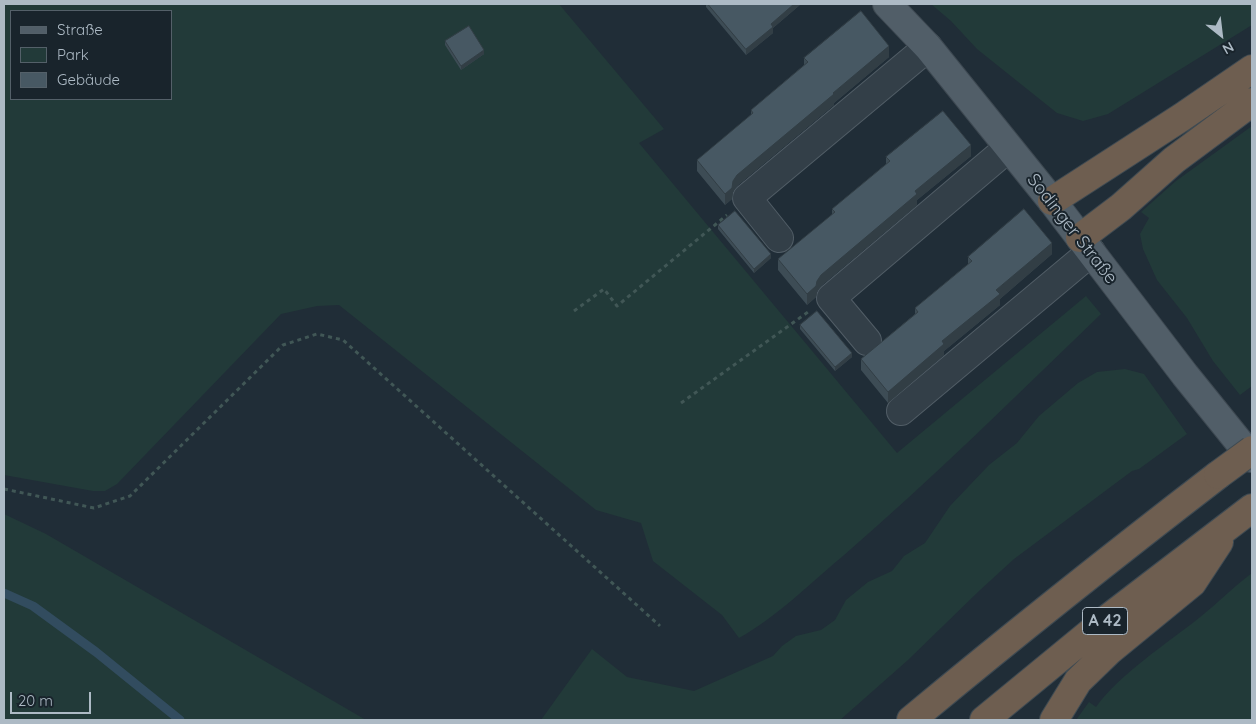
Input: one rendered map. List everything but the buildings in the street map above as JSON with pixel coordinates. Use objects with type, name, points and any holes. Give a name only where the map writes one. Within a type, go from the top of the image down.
[{"type":"highway","points":[[1052,201],[1182,117],[1252,69]]},
{"type":"highway","points":[[1085,245],[1121,207],[1174,160],[1252,102]]},
{"type":"highway","name":"A 42","points":[[911,720],[1100,566],[1252,450]]},
{"type":"highway","points":[[1054,720],[1078,681],[1109,651],[1192,583],[1243,515]]},
{"type":"highway","name":"A 42","points":[[984,720],[1107,619],[1243,515]]},
{"type":"main road","name":"Sodinger Straße","points":[[887,4],[928,47],[1052,201],[1185,375],[1252,458]]},
{"type":"lane","points":[[779,238],[747,198],[928,47]]},
{"type":"lane","points":[[867,340],[831,298],[1008,148]]},
{"type":"lane","points":[[901,412],[1085,245]]},
{"type":"path","points":[[574,311],[604,289],[617,306],[747,198]]},
{"type":"path","points":[[681,403],[814,307],[831,298]]},
{"type":"path","points":[[4,489],[94,508],[130,496],[283,345],[317,334],[343,340],[660,626]]},
{"type":"green space","points":[[4,4],[559,4],[664,129],[639,143],[897,453],[1086,296],[1101,314],[974,437],[876,527],[780,610],[739,638],[722,615],[653,561],[641,523],[596,510],[339,305],[317,306],[281,314],[117,484],[105,491],[93,491],[4,475]]},
{"type":"green space","points":[[931,4],[1252,4],[1252,25],[1108,114],[1083,121],[1057,113],[977,49],[951,21]]},
{"type":"green space","points":[[1252,126],[1252,386],[1240,395],[1213,361],[1187,318],[1157,280],[1143,249],[1140,234],[1149,218],[1141,212],[1176,181]]},
{"type":"green space","points":[[1125,369],[1144,374],[1187,434],[1139,469],[1132,471],[1014,559],[908,660],[840,720],[541,720],[592,649],[627,677],[694,691],[773,656],[782,646],[796,636],[821,630],[835,620],[846,600],[868,582],[892,571],[904,556],[925,543],[950,506],[989,465],[1017,443],[1039,416],[1078,383],[1097,372]]},
{"type":"green space","points":[[4,514],[46,534],[366,720],[4,720]]},
{"type":"green space","points":[[1252,573],[1252,720],[1076,720],[1089,702],[1096,707],[1130,671],[1206,613]]},
{"type":"waterway","points":[[4,593],[33,606],[96,652],[180,720]]}]
